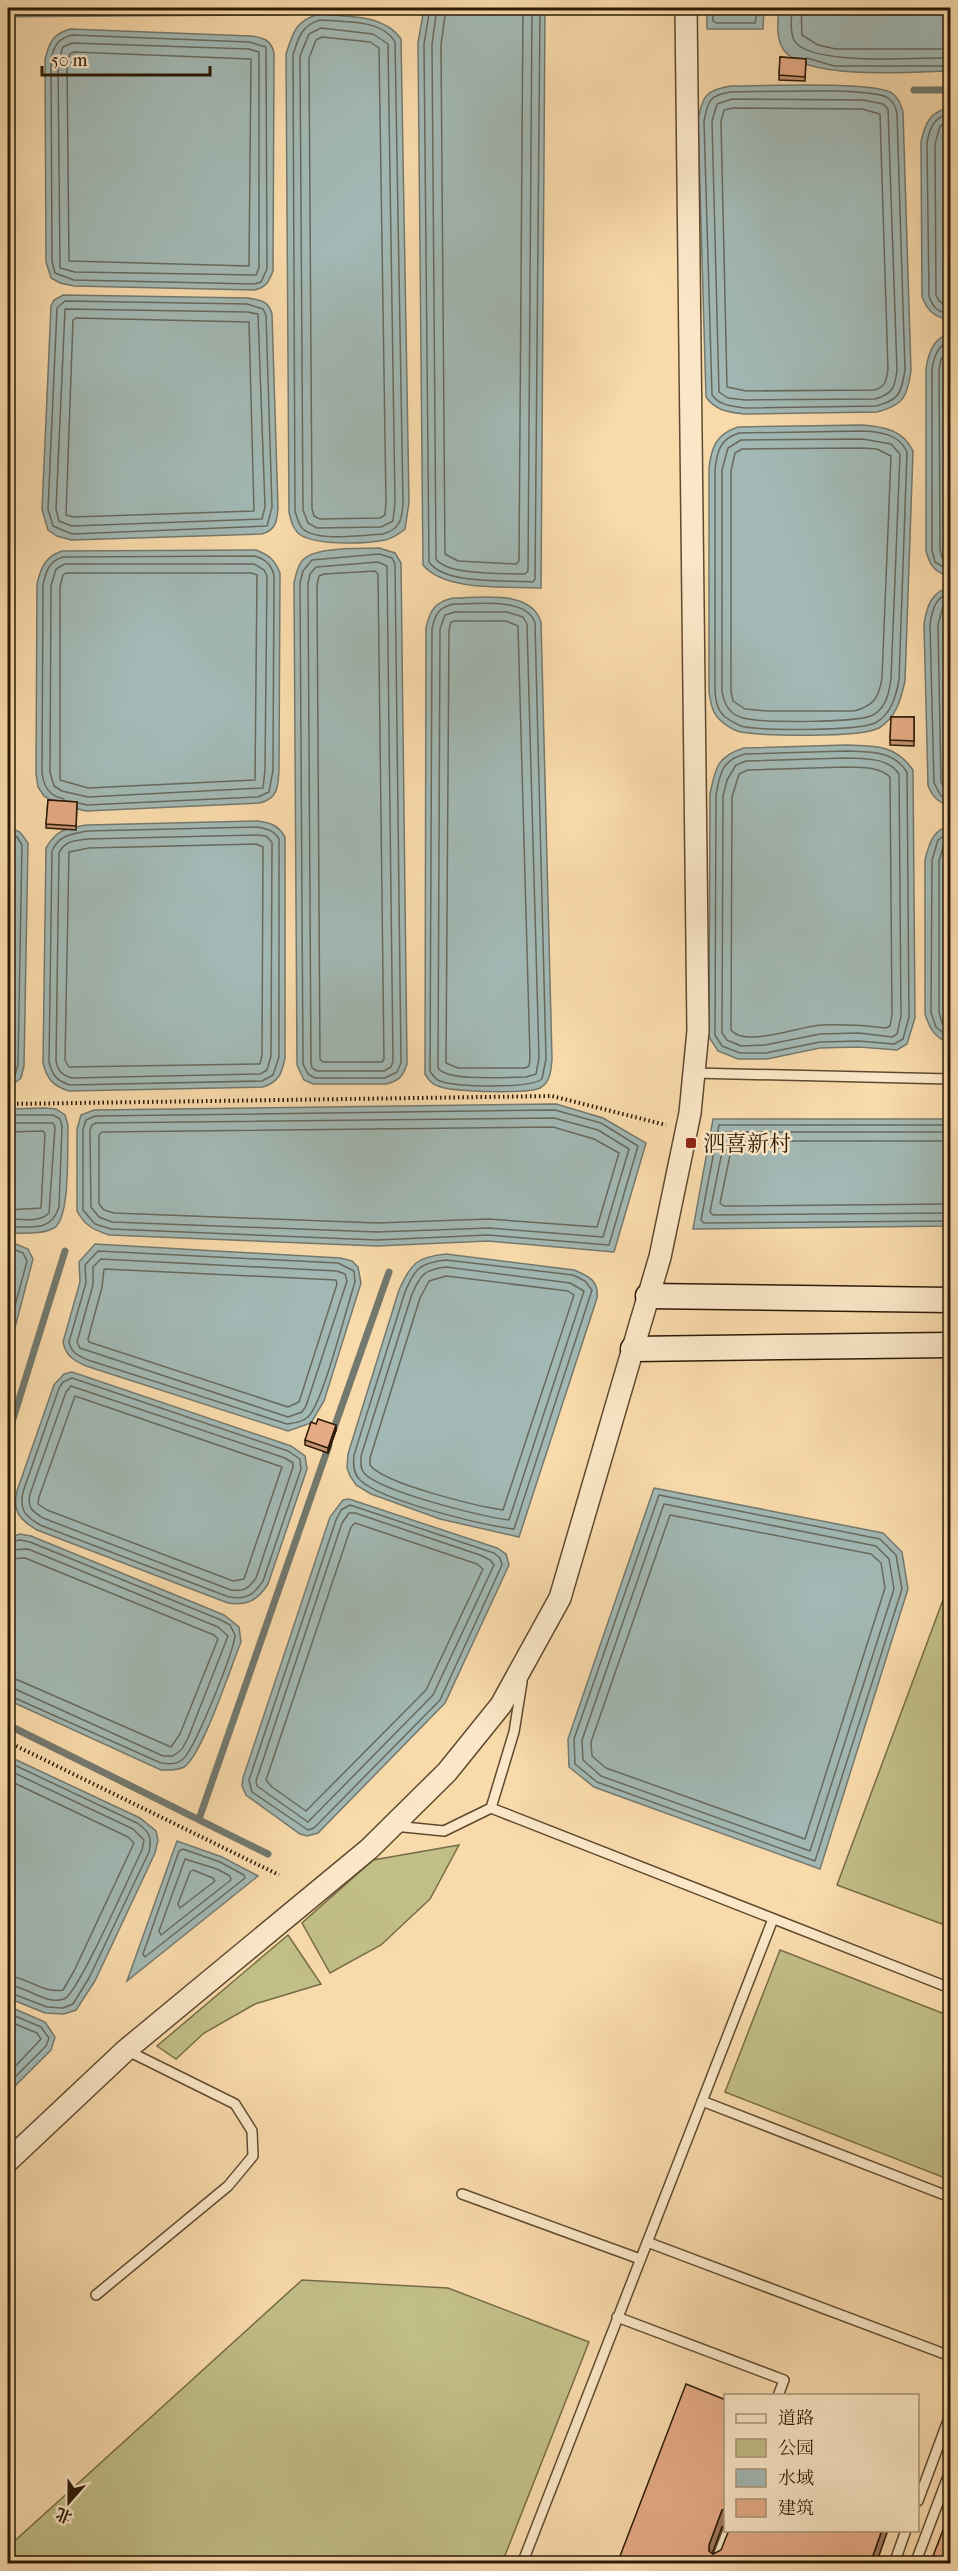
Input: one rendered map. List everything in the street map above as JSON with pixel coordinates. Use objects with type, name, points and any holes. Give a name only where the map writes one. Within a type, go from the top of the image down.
[{"type":"main road","points":[[648,1296],[951,1300]]},
{"type":"main road","points":[[633,1349],[951,1345]]},
{"type":"street","points":[[8,2161],[126,2050],[369,1849],[447,1772],[501,1705],[560,1598],[660,1257],[687,1130],[698,1031],[686,8]]},
{"type":"lane","points":[[694,1073],[951,1079]]},
{"type":"lane","points":[[392,1826],[444,1831],[491,1808],[514,1732],[525,1661]]},
{"type":"lane","points":[[491,1808],[951,1988]]},
{"type":"lane","points":[[522,2564],[772,1919]]},
{"type":"lane","points":[[96,2295],[228,2186],[253,2156],[252,2131],[235,2103],[126,2050]]},
{"type":"lane","points":[[702,2102],[951,2197]]},
{"type":"lane","points":[[462,2194],[640,2259]]},
{"type":"lane","points":[[647,2242],[951,2356]]},
{"type":"lane","points":[[617,2317],[784,2380],[779,2394]]},
{"type":"lane","points":[[919,2498],[951,2415]]},
{"type":"lane","points":[[915,2564],[951,2471]]},
{"type":"lane","points":[[715,2564],[727,2532]]},
{"type":"lane","points":[[894,2564],[905,2532]]},
{"type":"path","points":[[8,1104],[552,1096],[687,1130]]},
{"type":"path","points":[[8,1742],[279,1875]]},
{"type":"green space","points":[[943,1600],[950,1600],[950,1927],[837,1885]]},
{"type":"green space","points":[[459,1845],[430,1899],[381,1945],[330,1973],[302,1923],[373,1860]]},
{"type":"green space","points":[[288,1935],[321,1984],[255,2004],[204,2033],[176,2059],[157,2046]]},
{"type":"green space","points":[[780,1950],[950,2016],[950,2180],[725,2092]]},
{"type":"green space","points":[[302,2280],[448,2288],[589,2342],[502,2563],[8,2563],[8,2547]]},
{"type":"water","points":[[424,8],[545,8],[541,588],[461,584],[433,574],[423,565],[418,43]]},
{"type":"water","points":[[707,8],[764,8],[763,29],[707,29]]},
{"type":"water","points":[[779,8],[950,8],[950,71],[858,72],[809,65],[791,57],[781,45],[778,31]]},
{"type":"water","points":[[320,14],[375,21],[394,31],[401,39],[409,503],[405,529],[398,535],[385,540],[353,543],[327,542],[305,537],[294,528],[289,512],[286,54],[291,39],[301,23]]},
{"type":"water","points":[[70,29],[250,36],[263,38],[269,42],[274,53],[273,271],[264,286],[255,290],[74,286],[51,278],[46,262],[45,60],[48,48],[56,36]]},
{"type":"water","points":[[731,86],[863,87],[892,93],[899,102],[903,112],[911,371],[906,394],[899,403],[877,412],[744,414],[718,408],[706,397],[698,120],[704,100],[710,92]]},
{"type":"water","points":[[950,107],[950,320],[933,313],[922,297],[921,142],[924,129],[933,115]]},
{"type":"water","points":[[63,295],[248,298],[269,306],[272,314],[278,508],[276,521],[270,530],[262,534],[71,540],[57,536],[48,530],[42,510],[51,306],[54,300]]},
{"type":"water","points":[[950,334],[950,577],[934,568],[926,551],[926,369],[928,358],[936,342]]},
{"type":"water","points":[[863,425],[879,427],[899,434],[913,451],[905,681],[897,708],[890,719],[879,728],[853,733],[790,735],[741,732],[730,728],[716,715],[709,692],[709,469],[713,448],[724,434],[738,427]]},
{"type":"water","points":[[379,548],[395,553],[401,563],[407,1064],[400,1077],[386,1084],[313,1084],[304,1080],[297,1065],[294,583],[299,566],[308,556],[326,551]]},
{"type":"water","points":[[256,550],[271,558],[280,573],[279,770],[274,795],[260,803],[86,811],[57,804],[44,796],[38,787],[36,773],[37,584],[42,568],[48,560],[62,551]]},
{"type":"water","points":[[950,587],[950,806],[936,798],[928,785],[924,624],[934,596]]},
{"type":"water","points":[[490,597],[516,600],[527,604],[535,611],[541,622],[552,1059],[550,1075],[546,1082],[540,1088],[532,1090],[489,1092],[458,1090],[434,1084],[425,1074],[426,628],[434,608],[453,598]]},
{"type":"water","points":[[846,745],[883,748],[899,755],[913,770],[915,1018],[907,1044],[897,1050],[859,1047],[820,1048],[767,1059],[738,1059],[718,1051],[709,1037],[710,794],[716,771],[723,759],[744,748]]},
{"type":"water","points":[[258,821],[274,825],[285,837],[285,1058],[279,1076],[263,1087],[69,1091],[55,1084],[46,1073],[43,1063],[46,848],[50,842],[62,831],[87,825]]},
{"type":"water","points":[[950,826],[950,1044],[940,1039],[934,1032],[925,1014],[925,860],[930,843],[936,834],[939,830]]},
{"type":"water","points":[[8,827],[20,832],[28,843],[24,1066],[21,1078],[8,1088]]},
{"type":"water","points":[[556,1104],[603,1118],[646,1143],[614,1252],[488,1241],[377,1246],[109,1235],[90,1227],[77,1211],[77,1129],[81,1115],[94,1110]]},
{"type":"water","points":[[8,1109],[56,1109],[65,1115],[68,1125],[67,1181],[63,1211],[59,1222],[49,1230],[8,1233]]},
{"type":"water","points":[[713,1119],[950,1119],[950,1226],[693,1229]]},
{"type":"water","points":[[8,1241],[28,1249],[33,1259],[8,1354]]},
{"type":"water","points":[[95,1244],[340,1258],[352,1261],[358,1267],[361,1283],[324,1401],[311,1423],[288,1431],[77,1362],[66,1351],[63,1342],[80,1282],[79,1262]]},
{"type":"water","points":[[446,1254],[574,1270],[595,1283],[597,1298],[519,1537],[440,1519],[371,1494],[356,1485],[347,1468],[348,1454],[399,1290],[407,1273],[416,1263],[428,1257]]},
{"type":"water","points":[[72,1372],[291,1446],[305,1456],[307,1469],[268,1584],[256,1598],[241,1604],[228,1603],[37,1530],[22,1519],[16,1504],[17,1491],[54,1385],[64,1374]]},
{"type":"water","points":[[654,1488],[883,1533],[902,1552],[908,1589],[820,1869],[594,1787],[569,1767],[568,1739]]},
{"type":"water","points":[[349,1499],[497,1548],[506,1554],[509,1565],[445,1703],[318,1833],[307,1836],[300,1834],[246,1795],[242,1786],[330,1517],[343,1500]]},
{"type":"water","points":[[20,1534],[31,1536],[224,1615],[239,1627],[241,1642],[216,1709],[199,1746],[184,1767],[175,1770],[161,1770],[8,1700],[8,1538]]},
{"type":"water","points":[[8,1756],[140,1818],[156,1831],[158,1840],[155,1853],[95,1981],[76,2010],[64,2014],[45,2013],[8,1998]]},
{"type":"water","points":[[177,1841],[222,1857],[258,1876],[127,1981]]},
{"type":"water","points":[[8,2006],[45,2022],[55,2037],[51,2050],[8,2093]]},
{"type":"building","points":[[780,57],[806,59],[805,77],[779,75]]},
{"type":"building","points":[[891,717],[914,717],[914,741],[890,740]]},
{"type":"building","points":[[48,800],[77,802],[76,826],[46,824]]},
{"type":"building","points":[[318,1419],[336,1425],[328,1448],[305,1440],[311,1422],[316,1424]]},
{"type":"building","points":[[686,2384],[724,2399],[724,2510],[709,2545],[709,2551],[713,2554],[721,2550],[728,2532],[881,2532],[870,2564],[617,2564]]},
{"type":"building","points":[[951,2509],[951,2564],[930,2564]]},
{"type":"waterway","points":[[8,804],[11,804],[9,8]]},
{"type":"waterway","points":[[9,14],[283,12]]},
{"type":"waterway","points":[[914,90],[950,90]]},
{"type":"waterway","points":[[8,1435],[65,1251]]},
{"type":"waterway","points":[[333,1431],[389,1272]]},
{"type":"waterway","points":[[199,1819],[329,1445]]},
{"type":"waterway","points":[[8,1725],[268,1854]]},
{"type":"place","name":"泗喜新村","points":[[691,1143]]}]
